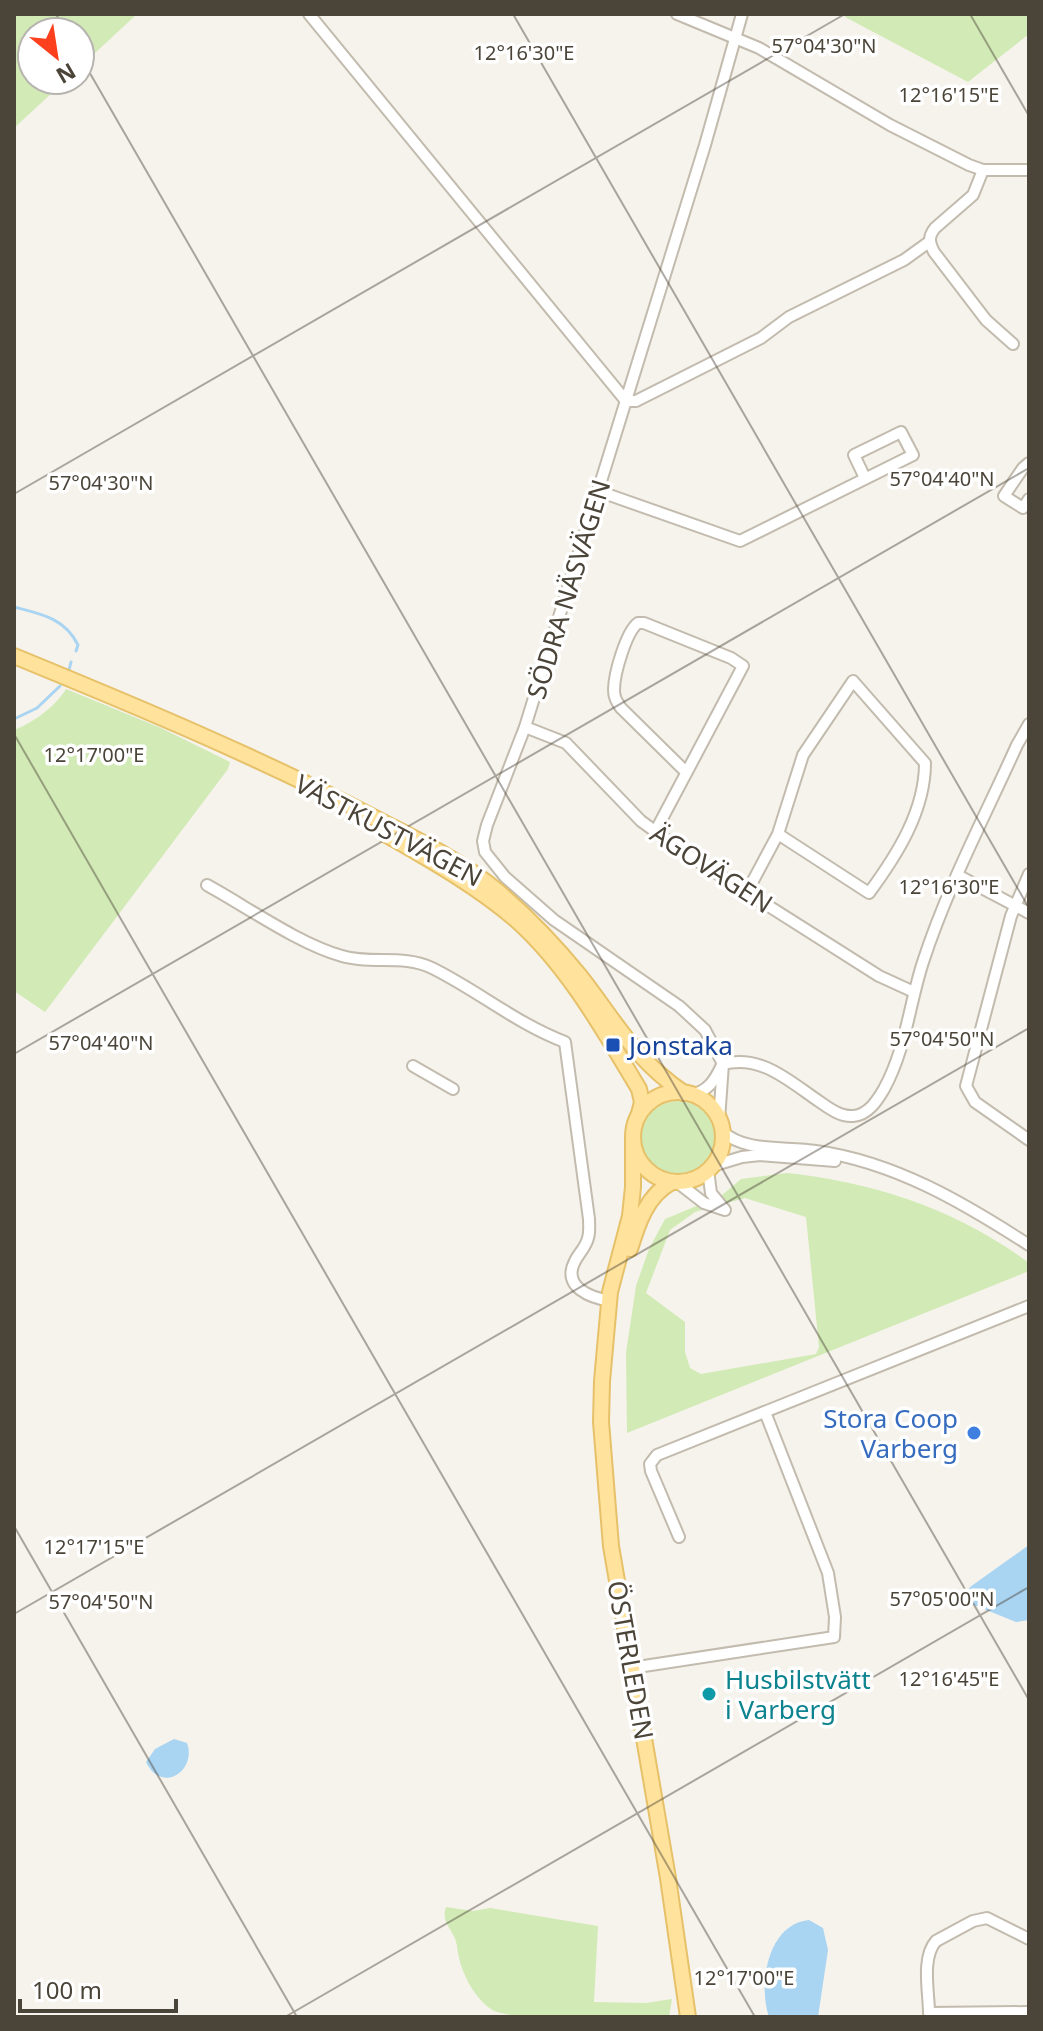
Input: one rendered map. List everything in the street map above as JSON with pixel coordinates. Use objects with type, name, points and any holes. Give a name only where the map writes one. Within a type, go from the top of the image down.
[{"type":"main road","name":"VÄSTKUSTVÄGEN","points":[[14,656],[202,735],[339,799],[420,842],[492,886],[525,914],[559,952],[640,1058],[660,1077],[687,1094]]},
{"type":"main road","name":"VÄSTKUSTVÄGEN","points":[[202,735],[444,868],[516,921],[567,977],[613,1045],[639,1089],[642,1102],[639,1114]]},
{"type":"main road","points":[[687,1094],[708,1104],[720,1126],[721,1150],[710,1168],[696,1178],[674,1182],[646,1169],[637,1156],[633,1142],[635,1125],[639,1114],[659,1097],[687,1094]]},
{"type":"main road","name":"ÖSTERLEDEN","points":[[633,1142],[630,1216],[613,1278],[605,1341],[601,1422],[611,1546],[668,1878],[688,2017]]},
{"type":"main road","name":"ÖSTERLEDEN","points":[[611,1301],[617,1293],[632,1241],[648,1203],[657,1191],[674,1182]]},
{"type":"street","points":[[309,14],[626,401],[636,401],[708,367],[761,338],[789,317],[904,260],[929,242]]},
{"type":"street","points":[[677,14],[759,48],[890,125],[983,170],[1029,170]]},
{"type":"street","name":"SÖDRA NÄSVÄGEN","points":[[723,1064],[712,1039],[696,1019],[554,920],[487,857],[483,841],[525,727],[718,102],[742,14]]},
{"type":"street","points":[[983,170],[973,195],[935,228],[929,242],[986,320],[1013,344]]},
{"type":"street","points":[[598,491],[740,541],[913,455],[901,432],[854,455],[865,478]]},
{"type":"street","points":[[1029,463],[1004,496],[1023,508],[1029,499]]},
{"type":"street","points":[[655,832],[743,666],[731,658],[638,623],[628,636],[614,696],[621,708],[685,771]]},
{"type":"street","points":[[747,892],[778,834],[803,755],[853,681],[925,763],[925,784],[898,853],[869,893],[778,834]]},
{"type":"street","points":[[687,1094],[702,1092],[709,1087],[723,1064],[743,1060],[763,1064],[832,1110],[851,1116],[872,1107],[898,1058],[914,992],[935,930],[1029,724]]},
{"type":"street","name":"ÄGOVÄGEN","points":[[525,727],[566,743],[655,832],[879,976],[914,992]]},
{"type":"street","points":[[1029,874],[1015,904],[989,990],[966,1086],[975,1102],[1029,1140]]},
{"type":"street","points":[[959,876],[1029,913]]},
{"type":"street","points":[[207,885],[305,940],[342,956],[412,960],[433,969],[565,1042],[589,1219],[588,1239],[573,1264],[573,1278],[587,1295],[611,1301]]},
{"type":"street","points":[[723,1064],[720,1126],[741,1144],[820,1151],[895,1172],[954,1199],[1029,1245]]},
{"type":"street","points":[[413,1066],[453,1089]]},
{"type":"street","points":[[674,1182],[704,1203],[725,1210],[711,1193],[710,1168],[742,1157],[760,1155],[865,1163]]},
{"type":"street","points":[[679,1537],[651,1471],[651,1460],[657,1455],[1029,1306]]},
{"type":"street","points":[[631,1668],[834,1637],[835,1617],[828,1573],[765,1412]]},
{"type":"street","points":[[1029,1939],[994,1919],[981,1918],[936,1941],[928,1964],[929,2013],[1029,2012]]},
{"type":"green space","points":[[14,14],[137,14],[96,52],[96,16],[16,16],[16,96],[49,96],[14,128]]},
{"type":"green space","points":[[846,14],[1029,14],[1029,34],[968,82],[845,17]]},
{"type":"green space","points":[[66,689],[161,728],[230,762],[228,769],[45,1012],[14,991],[14,730],[43,713]]},
{"type":"green space","points":[[686,1101],[699,1107],[710,1118],[716,1139],[714,1154],[699,1171],[686,1177],[670,1177],[657,1171],[642,1154],[640,1131],[646,1118],[663,1103]]},
{"type":"green space","points":[[787,1173],[883,1191],[973,1228],[1029,1263],[1029,1271],[627,1433],[626,1353],[636,1286],[649,1249],[665,1219],[721,1196],[741,1179]],"holes":[[[745,1198],[806,1217],[819,1347],[816,1354],[701,1374],[690,1368],[685,1352],[685,1322],[646,1293],[670,1230],[695,1212]]]},
{"type":"green space","points":[[446,1907],[473,1911],[490,1908],[598,1926],[594,2002],[646,2003],[672,1999],[669,2017],[547,2018],[491,2009],[472,1989],[464,1972],[456,1940],[446,1923]]},
{"type":"water","points":[[1029,1545],[1029,1620],[1016,1622],[969,1603],[967,1594],[970,1587]]},
{"type":"water","points":[[174,1739],[187,1743],[187,1762],[176,1775],[161,1777],[146,1762],[155,1749]]},
{"type":"water","points":[[809,1920],[823,1928],[828,1950],[818,2017],[769,2017],[765,1989],[769,1958],[783,1932]]},
{"type":"waterway","points":[[14,607],[59,623],[73,636],[78,645],[76,651]]},
{"type":"waterway","points":[[69,670],[71,662]]},
{"type":"waterway","points":[[14,719],[37,708],[60,686]]},
{"type":"place","name":"Jonstaka","points":[[613,1045]]},
{"type":"place","name":"Stora Coop Varberg","points":[[974,1433]]},
{"type":"place","name":"Husbilstvätt i Varberg","points":[[709,1694]]}]
